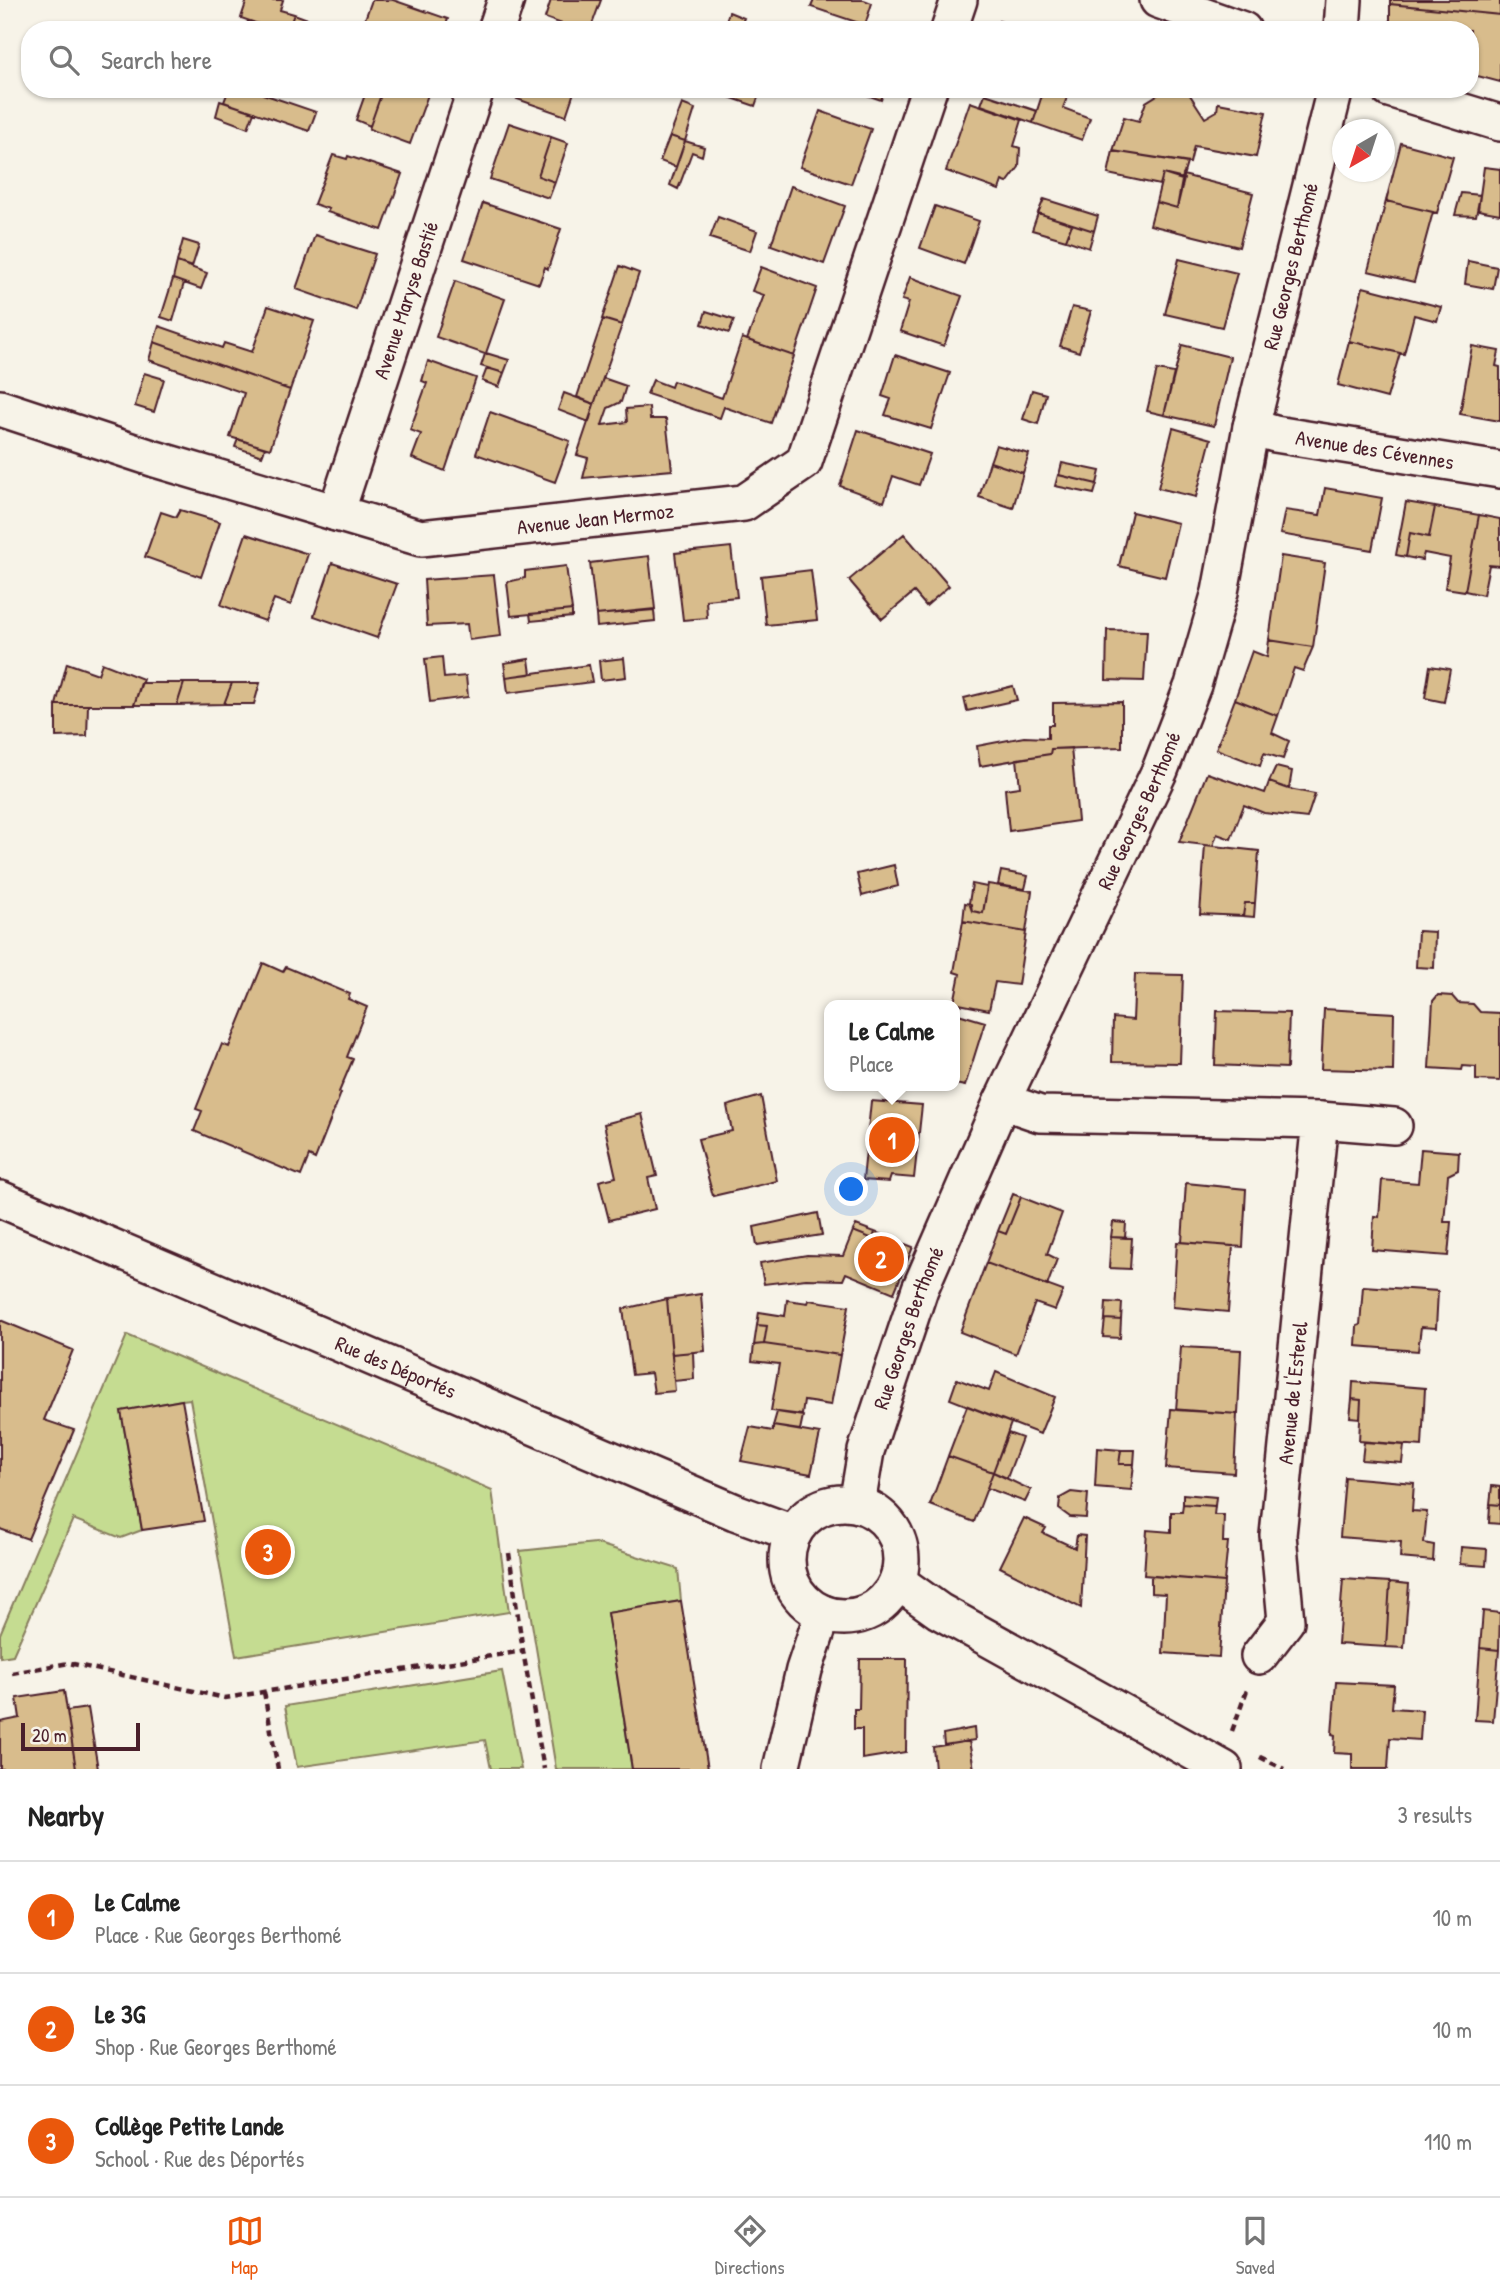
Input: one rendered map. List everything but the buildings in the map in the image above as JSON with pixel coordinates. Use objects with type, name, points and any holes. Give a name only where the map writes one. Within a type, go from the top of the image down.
[{"type":"street","points":[[499,21],[506,0]]},
{"type":"street","points":[[952,21],[959,0]]},
{"type":"street","points":[[1158,0],[1218,21]]},
{"type":"street","points":[[1343,21],[1344,0]]},
{"type":"street","name":"Avenue Maryse Bastié","points":[[336,513],[473,98]]},
{"type":"street","name":"Avenue Jean Mermoz","points":[[0,408],[155,459],[421,538],[744,503],[804,462],[926,98]]},
{"type":"street","name":"Rue Georges Berthomé","points":[[857,1504],[866,1451],[920,1289],[1002,1101],[1160,770],[1193,685],[1220,592],[1251,427],[1333,98]]},
{"type":"street","points":[[1418,98],[1500,123]]},
{"type":"street","name":"Avenue des Cévennes","points":[[1251,427],[1275,434],[1500,470]]},
{"type":"street","points":[[1002,1101],[1040,1114],[1320,1120],[1394,1126]]},
{"type":"street","name":"Avenue de l'Esterel","points":[[1259,1656],[1286,1621],[1278,1535],[1320,1120]]},
{"type":"street","name":"Rue des Déportés","points":[[0,1199],[735,1512],[793,1533]]},
{"type":"street","points":[[838,1502],[857,1504],[873,1510],[888,1522],[897,1537],[901,1566],[897,1581],[883,1601],[870,1611],[839,1617],[822,1613],[806,1603],[794,1588],[788,1570],[787,1551],[793,1533],[804,1518],[820,1507],[838,1502]]},
{"type":"street","points":[[897,1581],[939,1611],[1226,1755]]},
{"type":"street","points":[[781,1769],[804,1670],[822,1613]]},
{"type":"path","points":[[509,1553],[544,1769]]},
{"type":"path","points":[[12,1673],[69,1663],[225,1698],[523,1651]]},
{"type":"path","points":[[1226,1755],[1259,1656]]},
{"type":"path","points":[[264,1692],[278,1769]]},
{"type":"green space","points":[[127,1335],[492,1490],[509,1612],[236,1656],[190,1399],[121,1411],[142,1530],[121,1538],[73,1519],[13,1655],[0,1657],[0,1634]]},
{"type":"green space","points":[[595,1543],[678,1569],[681,1601],[607,1613],[632,1769],[556,1769],[520,1551]]},
{"type":"green space","points":[[502,1671],[521,1769],[491,1769],[485,1740],[297,1767],[285,1706]]},
{"type":"place","name":"Le Calme","points":[[892,1140]]},
{"type":"place","name":"Le 3G","points":[[881,1259]]},
{"type":"place","name":"Collège Petite Lande","points":[[268,1552]]}]
